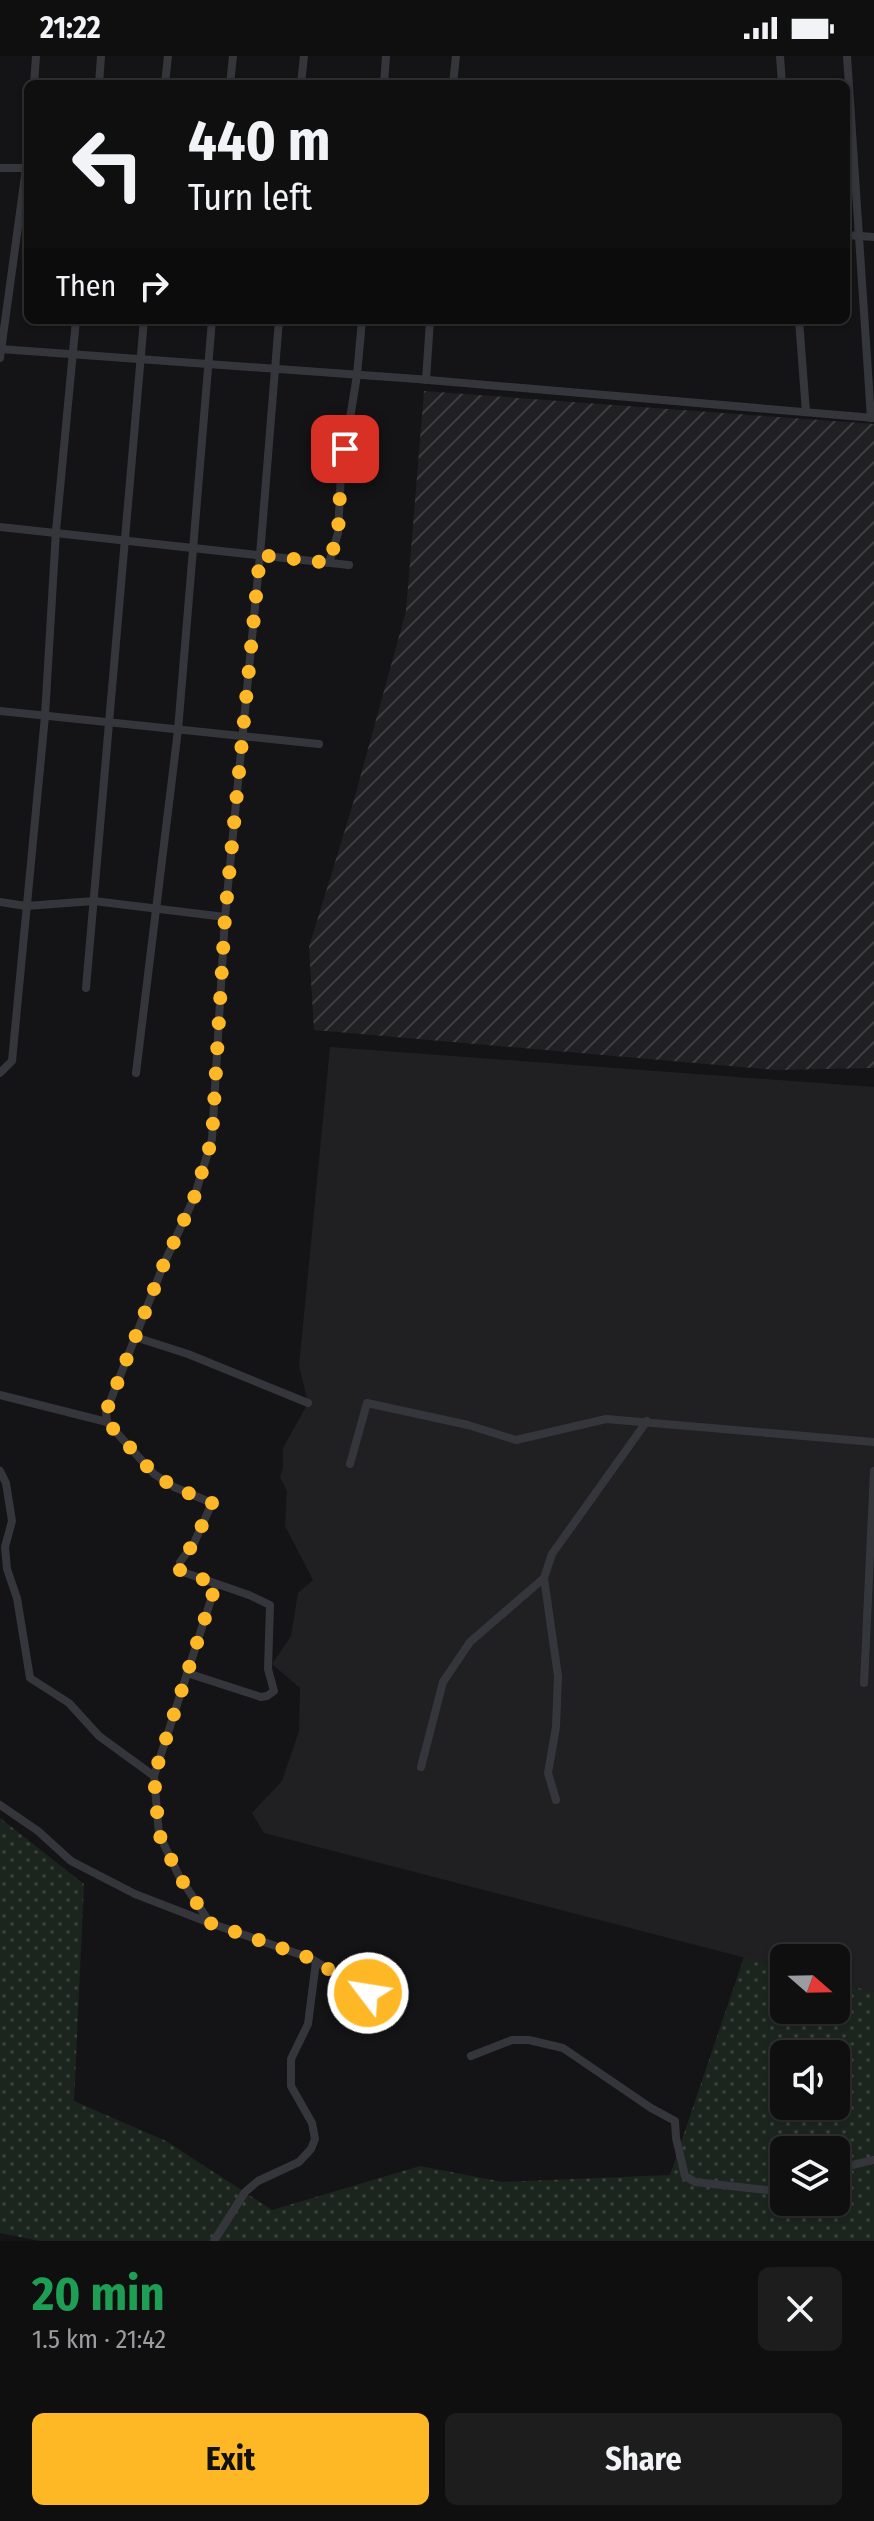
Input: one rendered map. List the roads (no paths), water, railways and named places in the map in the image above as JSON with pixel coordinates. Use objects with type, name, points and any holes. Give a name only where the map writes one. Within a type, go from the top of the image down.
[{"type":"street","points":[[34,80],[36,56]]},
{"type":"street","points":[[99,80],[101,56]]},
{"type":"street","points":[[165,80],[168,56]]},
{"type":"street","points":[[230,80],[233,56]]},
{"type":"street","points":[[301,80],[304,56]]},
{"type":"street","points":[[384,80],[386,56]]},
{"type":"street","points":[[453,80],[456,56]]},
{"type":"street","points":[[780,56],[782,80]]},
{"type":"street","points":[[847,56],[848,80]]},
{"type":"street","points":[[0,349],[426,380],[873,418],[850,105]]},
{"type":"street","points":[[0,168],[24,168]]},
{"type":"street","points":[[0,358],[24,188]]},
{"type":"street","points":[[850,235],[874,237]]},
{"type":"street","points":[[0,1073],[12,1061],[45,716],[56,531],[76,324]]},
{"type":"street","points":[[86,988],[144,324]]},
{"type":"street","points":[[136,1073],[178,730],[212,324]]},
{"type":"street","points":[[107,1422],[106,1412],[194,1198],[212,1139],[225,917],[279,324]]},
{"type":"street","points":[[329,563],[338,533],[341,474],[362,324]]},
{"type":"street","points":[[426,380],[430,324]]},
{"type":"street","points":[[799,324],[806,412]]},
{"type":"street","points":[[0,527],[349,565]]},
{"type":"street","points":[[0,711],[319,744]]},
{"type":"street","points":[[0,902],[26,906],[94,901],[225,917]]},
{"type":"street","points":[[135,1337],[188,1354],[308,1403]]},
{"type":"street","points":[[0,1395],[107,1422],[154,1474],[174,1487],[212,1503],[194,1543],[180,1562],[180,1571],[270,1605],[268,1669],[274,1691],[261,1697],[187,1673]]},
{"type":"street","points":[[350,1464],[367,1403],[468,1425],[516,1440],[606,1419],[874,1442]]},
{"type":"street","points":[[556,1800],[548,1773],[556,1727],[558,1676],[544,1578],[552,1554],[647,1421]]},
{"type":"street","points":[[0,1471],[6,1483],[12,1521],[5,1547],[7,1569],[17,1598],[30,1678],[69,1703],[99,1736],[154,1776]]},
{"type":"street","points":[[864,1683],[874,1471]]},
{"type":"street","points":[[421,1767],[443,1682],[470,1642],[544,1578]]},
{"type":"street","points":[[210,1923],[179,1876],[159,1834],[154,1776],[216,1584]]},
{"type":"street","points":[[0,1805],[38,1831],[71,1861],[135,1894],[316,1962],[368,1993]]},
{"type":"street","points":[[214,2241],[245,2192],[258,2181],[299,2162],[311,2149],[315,2139],[312,2123],[291,2086],[291,2059],[308,2024],[316,1962]]},
{"type":"street","points":[[471,2056],[512,2040],[529,2040],[563,2048],[675,2121],[685,2176],[695,2182],[770,2190]]},
{"type":"street","points":[[850,2166],[874,2160]]}]
